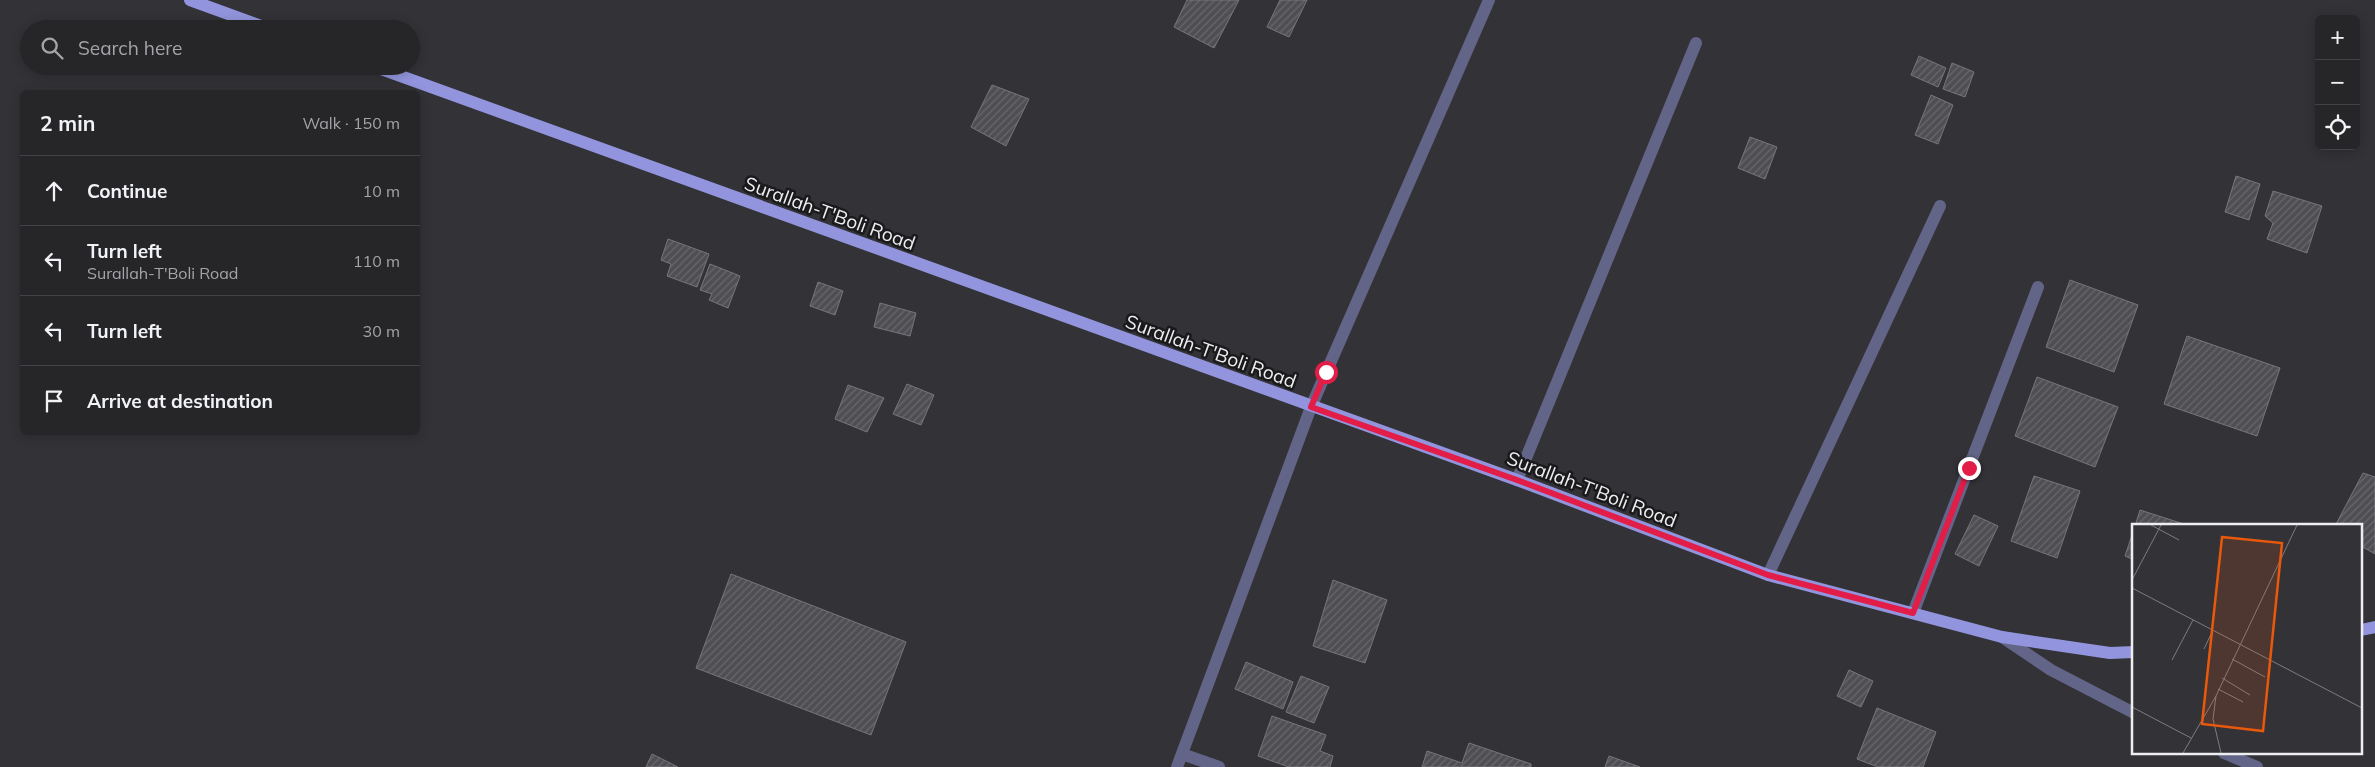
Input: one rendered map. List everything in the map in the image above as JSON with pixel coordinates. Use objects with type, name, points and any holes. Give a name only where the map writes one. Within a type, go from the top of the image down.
[{"type":"main road","points":[[190,0],[244,20]]},
{"type":"main road","name":"Surallah-T'Boli Road","points":[[397,75],[1517,480],[1768,575],[2002,637],[2110,653],[2132,652]]},
{"type":"main road","points":[[2362,630],[2375,627]]},
{"type":"street","points":[[1178,767],[1311,407],[1489,0]]},
{"type":"street","points":[[1517,480],[1696,44]]},
{"type":"street","points":[[1768,575],[1940,206]]},
{"type":"street","points":[[1913,613],[2038,288]]},
{"type":"street","points":[[2002,637],[2052,670],[2132,712]]},
{"type":"street","points":[[1182,754],[1219,767]]},
{"type":"street","points":[[2226,754],[2257,767]]},
{"type":"building","points":[[1187,0],[1239,0],[1214,48],[1174,27]]},
{"type":"building","points":[[1280,0],[1307,0],[1289,37],[1267,27]]},
{"type":"building","points":[[1919,56],[1946,68],[1938,87],[1911,75]]},
{"type":"building","points":[[1952,63],[1974,72],[1965,97],[1943,89]]},
{"type":"building","points":[[992,85],[1029,99],[1006,146],[971,127]]},
{"type":"building","points":[[1931,95],[1953,105],[1938,144],[1915,135]]},
{"type":"building","points":[[1750,137],[1777,147],[1765,179],[1738,168]]},
{"type":"building","points":[[2236,176],[2260,184],[2249,220],[2225,212]]},
{"type":"building","points":[[2273,191],[2322,206],[2307,253],[2267,239],[2273,223],[2265,216]]},
{"type":"building","points":[[668,239],[709,254],[697,287],[667,276],[671,264],[661,260]]},
{"type":"building","points":[[710,264],[740,276],[728,308],[709,300],[712,294],[700,290]]},
{"type":"building","points":[[2070,280],[2138,305],[2114,372],[2046,347]]},
{"type":"building","points":[[818,282],[843,291],[835,315],[810,306]]},
{"type":"building","points":[[880,303],[916,313],[910,336],[874,327]]},
{"type":"building","points":[[2187,336],[2280,368],[2257,436],[2164,404]]},
{"type":"building","points":[[2037,377],[2118,407],[2095,467],[2015,436]]},
{"type":"building","points":[[907,384],[934,395],[921,425],[893,414]]},
{"type":"building","points":[[848,385],[884,398],[867,432],[835,419]]},
{"type":"building","points":[[2363,473],[2375,477],[2375,554],[2362,547],[2362,524],[2336,524]]},
{"type":"building","points":[[2034,476],[2080,491],[2057,558],[2011,541]]},
{"type":"building","points":[[2140,510],[2184,524],[2136,524]]},
{"type":"building","points":[[1974,515],[1998,526],[1979,566],[1955,554]]},
{"type":"building","points":[[2132,535],[2132,559],[2125,556]]},
{"type":"building","points":[[731,574],[906,642],[871,735],[696,668]]},
{"type":"building","points":[[1333,580],[1387,600],[1365,663],[1313,646]]},
{"type":"building","points":[[1246,662],[1293,682],[1283,709],[1235,689]]},
{"type":"building","points":[[1849,670],[1873,681],[1861,707],[1837,696]]},
{"type":"building","points":[[1301,676],[1329,687],[1314,723],[1286,712]]},
{"type":"building","points":[[1877,708],[1936,732],[1923,767],[1878,767],[1857,759]]},
{"type":"building","points":[[1272,716],[1326,735],[1320,751],[1333,756],[1330,767],[1289,767],[1258,756]]},
{"type":"building","points":[[1469,743],[1531,764],[1531,767],[1422,767],[1427,751],[1462,763]]},
{"type":"building","points":[[652,754],[678,767],[646,767]]},
{"type":"building","points":[[1609,756],[1640,767],[1605,767]]},
{"type":"route","points":[[1326,372],[1311,407],[1517,480],[1768,575],[1913,613],[1969,468]]}]
